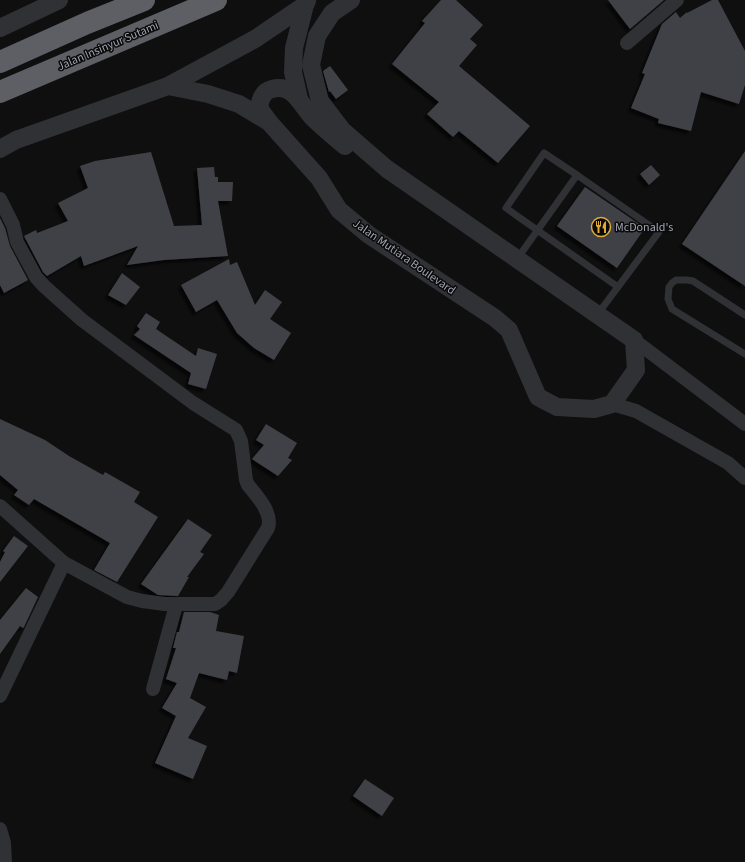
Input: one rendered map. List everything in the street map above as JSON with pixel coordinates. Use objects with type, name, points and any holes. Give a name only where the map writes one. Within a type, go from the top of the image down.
[{"type":"highway","points":[[0,62],[144,0]]},
{"type":"highway","name":"Jalan Insinyur Sutami","points":[[0,92],[216,0]]},
{"type":"street","points":[[0,28],[59,0]]},
{"type":"street","points":[[351,0],[332,13],[317,36],[311,66],[320,101],[342,130],[387,169],[634,340],[745,424]]},
{"type":"street","points":[[627,43],[677,0]]},
{"type":"street","points":[[299,99],[293,72],[294,48],[306,2]]},
{"type":"street","points":[[0,149],[16,140],[168,86],[255,40],[306,2]]},
{"type":"street","name":"Jalan Mutiara Boulevard","points":[[168,86],[208,94],[240,104],[269,122],[319,178],[339,210],[369,235],[495,318],[509,330],[538,397],[557,407],[594,409],[612,404]]},
{"type":"street","points":[[269,122],[259,108],[260,98],[269,89],[279,87],[288,89],[299,99],[313,118],[357,158],[387,169]]},
{"type":"street","points":[[0,199],[13,225],[20,248],[36,277],[44,286],[82,320],[193,403],[236,430],[240,436],[246,480],[268,513],[270,522],[268,528],[228,592],[221,600],[215,604],[176,605],[142,601],[127,597],[64,563],[0,506]]},
{"type":"street","points":[[634,340],[636,370],[612,404],[636,411],[728,463],[745,478]]},
{"type":"street","points":[[0,696],[64,563]]},
{"type":"street","points":[[153,689],[176,605]]},
{"type":"street","points":[[0,829],[4,842],[5,862]]},
{"type":"lane","points":[[597,315],[618,287],[659,232],[544,153],[506,208],[618,287]]},
{"type":"lane","points":[[517,259],[577,175]]},
{"type":"lane","points":[[745,315],[693,281],[681,279],[676,280],[669,287],[668,299],[672,309],[745,354]]},
{"type":"building","points":[[441,0],[456,0],[483,25],[470,39],[477,45],[459,66],[530,126],[498,163],[459,131],[453,137],[427,114],[439,102],[392,64],[425,23],[422,21]]},
{"type":"building","points":[[608,0],[664,0],[630,29]]},
{"type":"building","points":[[712,0],[718,0],[745,51],[745,85],[739,104],[701,92],[691,131],[658,123],[659,119],[631,108],[645,74],[642,73],[662,24],[676,12],[680,18],[687,12]]},
{"type":"building","points":[[330,66],[348,90],[336,99],[330,91],[329,92],[323,71]]},
{"type":"building","points":[[745,151],[745,286],[682,244]]},
{"type":"building","points":[[151,152],[174,226],[202,225],[197,168],[214,167],[215,177],[218,177],[218,182],[233,182],[232,201],[218,201],[228,256],[164,260],[127,265],[138,246],[84,266],[81,256],[47,276],[43,272],[24,236],[36,230],[37,233],[68,221],[58,203],[88,188],[80,166],[95,161]]},
{"type":"building","points":[[651,165],[660,175],[649,185],[640,174]]},
{"type":"building","name":"McDonald's","points":[[585,187],[645,228],[617,268],[557,226]]},
{"type":"building","points":[[0,218],[5,228],[10,246],[28,280],[4,293],[0,285]]},
{"type":"building","points":[[229,259],[230,265],[237,262],[255,305],[265,290],[282,302],[270,319],[291,333],[274,360],[254,348],[237,333],[217,300],[196,312],[181,285]]},
{"type":"building","points":[[122,273],[140,287],[126,305],[108,295]]},
{"type":"building","points":[[146,313],[160,322],[156,329],[196,356],[198,348],[217,354],[206,389],[188,384],[191,373],[134,335],[140,329],[137,326]]},
{"type":"building","points":[[0,419],[45,440],[69,456],[103,475],[105,472],[140,492],[134,502],[158,517],[117,582],[94,570],[110,543],[34,499],[29,505],[14,495],[18,490],[0,475]]},
{"type":"building","points":[[266,424],[297,443],[288,458],[292,460],[278,476],[252,459],[264,445],[256,440]]},
{"type":"building","points":[[188,519],[212,535],[200,552],[204,554],[187,577],[189,577],[178,596],[158,595],[141,584]]},
{"type":"building","points":[[14,536],[28,546],[0,582],[0,562],[5,552],[3,551]]},
{"type":"building","points":[[26,588],[38,597],[24,627],[23,628],[20,626],[0,654],[0,620]]},
{"type":"building","points":[[184,612],[210,612],[219,615],[216,631],[244,636],[237,673],[229,671],[227,680],[199,673],[190,698],[206,707],[188,738],[207,746],[193,779],[155,763],[176,716],[162,708],[177,683],[166,679],[176,648],[173,648]]},
{"type":"building","points":[[365,779],[394,798],[382,816],[353,796]]},
{"type":"place","name":"McDonald's","points":[[601,227]]}]
